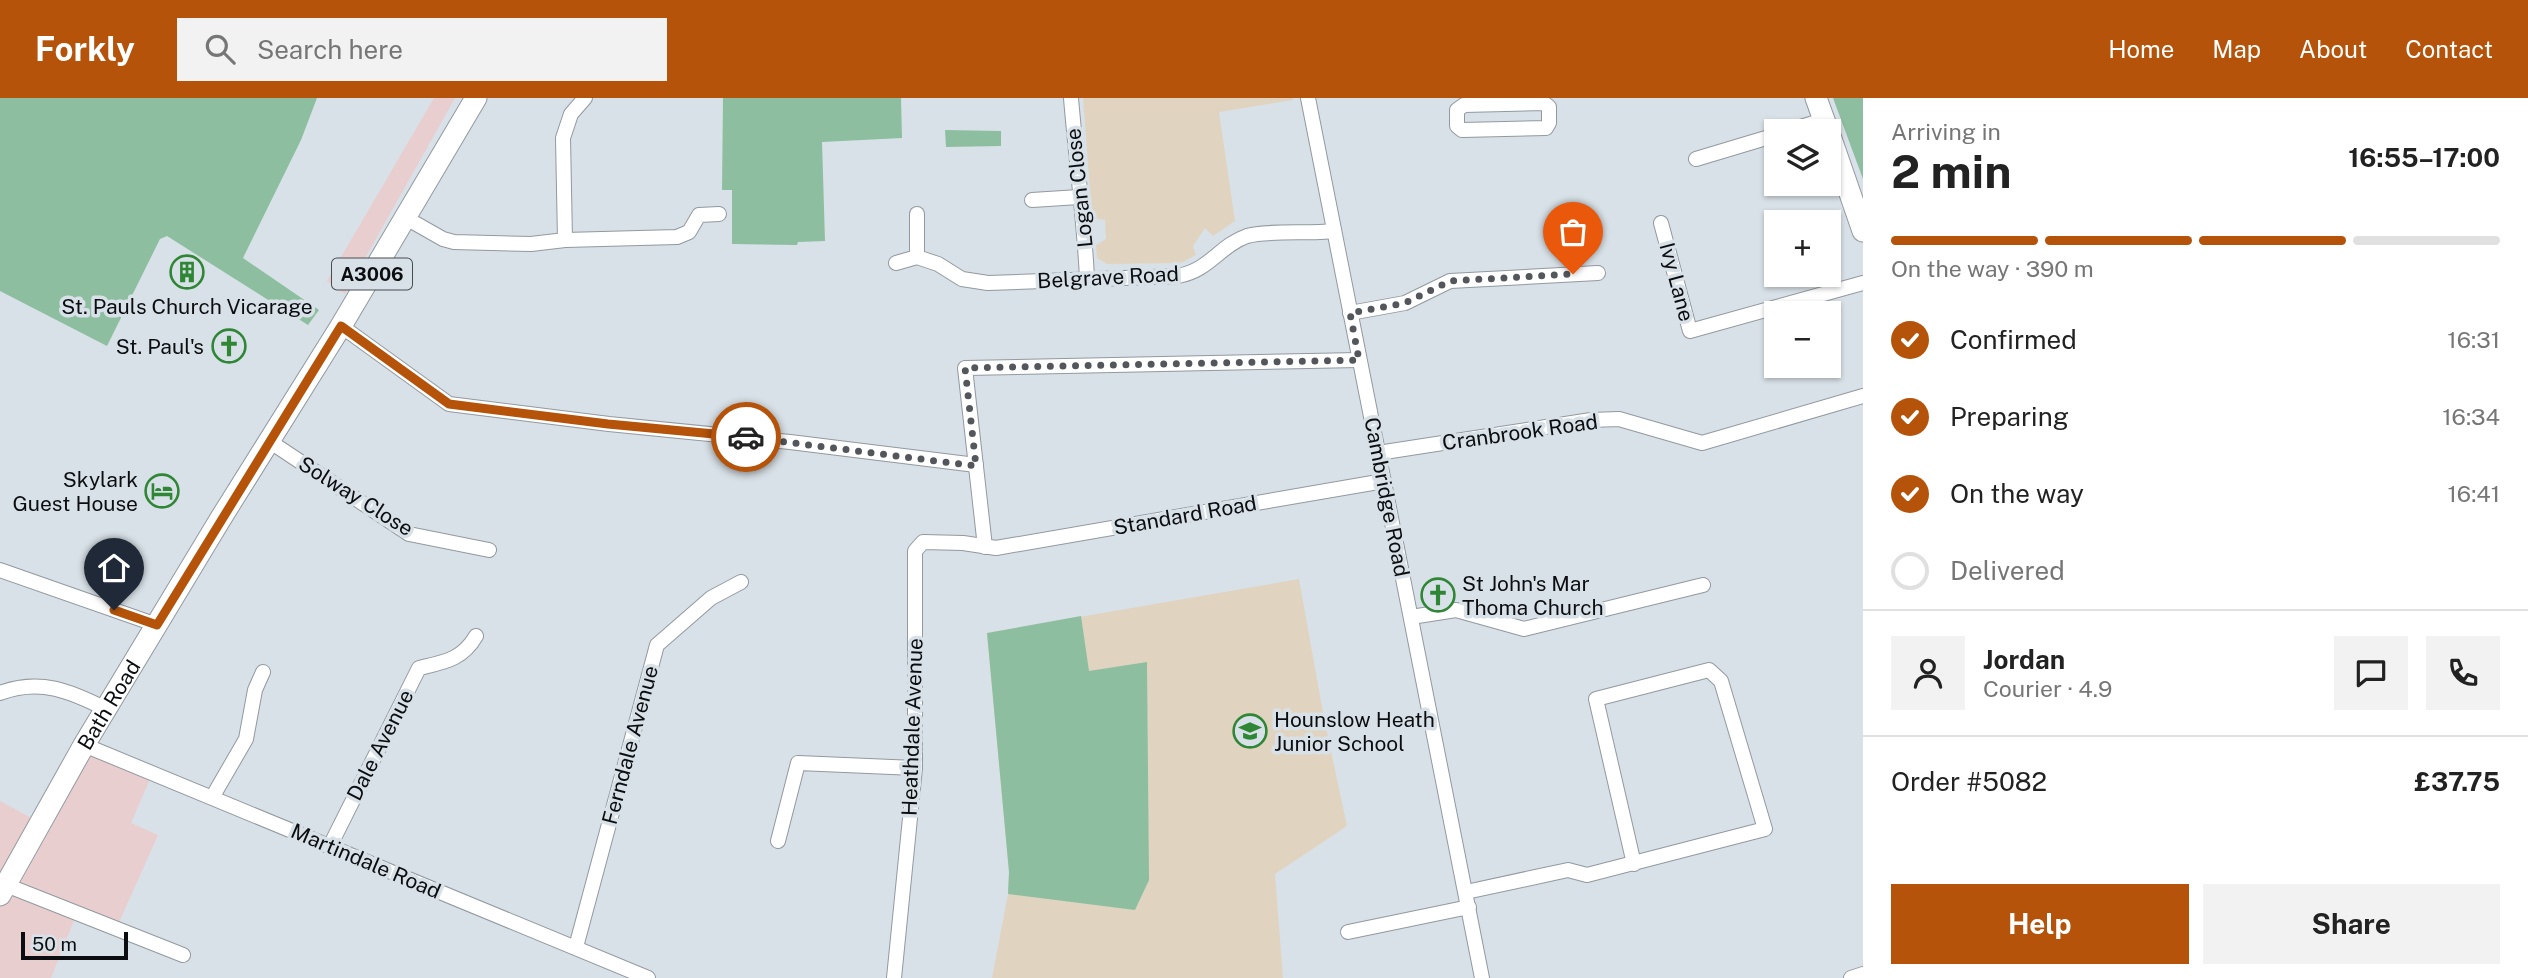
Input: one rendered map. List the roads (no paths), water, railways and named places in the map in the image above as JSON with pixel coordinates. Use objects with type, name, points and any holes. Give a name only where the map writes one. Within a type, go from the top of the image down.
[{"type":"main road","name":"Bath Road","points":[[3,890],[84,745],[341,326],[476,98]]},
{"type":"main road","name":"Bath Road","points":[[441,160],[490,98]]},
{"type":"main road","points":[[1816,98],[1824,119]]},
{"type":"main road","points":[[1841,168],[1863,231]]},
{"type":"street","points":[[565,240],[563,138],[571,114],[585,98]]},
{"type":"street","name":"Logan Close","points":[[1071,98],[1087,278]]},
{"type":"street","name":"Cambridge Road","points":[[1308,98],[1482,978]]},
{"type":"street","points":[[1496,101],[1503,130]]},
{"type":"street","points":[[1496,101],[1544,103],[1549,107],[1549,123],[1546,128],[1503,130],[1462,130],[1457,126],[1457,110],[1464,105],[1496,101]]},
{"type":"street","points":[[1696,159],[1764,139]]},
{"type":"street","points":[[1032,200],[1079,197]]},
{"type":"street","points":[[405,218],[443,239],[454,242],[531,244],[565,240],[677,237],[689,232],[699,215],[719,214]]},
{"type":"street","points":[[896,263],[917,257],[917,215]]},
{"type":"street","name":"Ivy Lane","points":[[1661,223],[1690,331],[1863,283]]},
{"type":"street","name":"Belgrave Road","points":[[917,257],[938,264],[962,279],[988,283],[1178,276],[1193,273],[1231,244],[1250,236],[1334,231]]},
{"type":"street","points":[[1350,313],[1405,303],[1450,281],[1598,273]]},
{"type":"street","points":[[341,326],[442,400],[457,406],[790,442],[976,466]]},
{"type":"street","points":[[985,547],[965,368],[1359,360]]},
{"type":"street","name":"Cranbrook Road","points":[[1378,453],[1591,419],[1619,419],[1702,443],[1863,396]]},
{"type":"street","name":"Solway Close","points":[[268,441],[409,534],[489,550]]},
{"type":"street","name":"Standard Road","points":[[985,547],[1010,545],[1384,481]]},
{"type":"street","name":"Heathdale Avenue","points":[[894,978],[915,768],[915,551],[923,542],[963,543],[985,547]]},
{"type":"street","points":[[0,570],[157,625]]},
{"type":"street","name":"Ferndale Avenue","points":[[576,947],[657,645],[711,597],[741,582]]},
{"type":"street","points":[[1411,617],[1456,610],[1524,629],[1703,585]]},
{"type":"street","name":"Dale Avenue","points":[[330,846],[419,668],[448,661],[468,649],[476,636]]},
{"type":"street","points":[[1466,891],[1568,870],[1587,875],[1634,864],[1765,829],[1721,681],[1709,670],[1596,699],[1634,864]]},
{"type":"street","points":[[212,796],[246,739],[255,690],[263,672]]},
{"type":"street","points":[[0,693],[24,686],[54,687],[69,691],[106,709]]},
{"type":"street","name":"Martindale Road","points":[[84,745],[648,978]]},
{"type":"street","points":[[778,841],[798,763],[915,768]]},
{"type":"street","points":[[3,890],[183,955]]},
{"type":"street","points":[[1348,932],[1469,907]]},
{"type":"street","points":[[1851,978],[1863,974]]},
{"type":"place","name":"St. Pauls Church Vicarage","points":[[187,272]]},
{"type":"place","name":"St. Paul's","points":[[229,346]]},
{"type":"place","name":"Skylark Guest House","points":[[162,491]]},
{"type":"place","name":"St John's Mar Thoma Church","points":[[1438,595]]},
{"type":"place","name":"Hounslow Heath Junior School","points":[[1250,731]]}]
